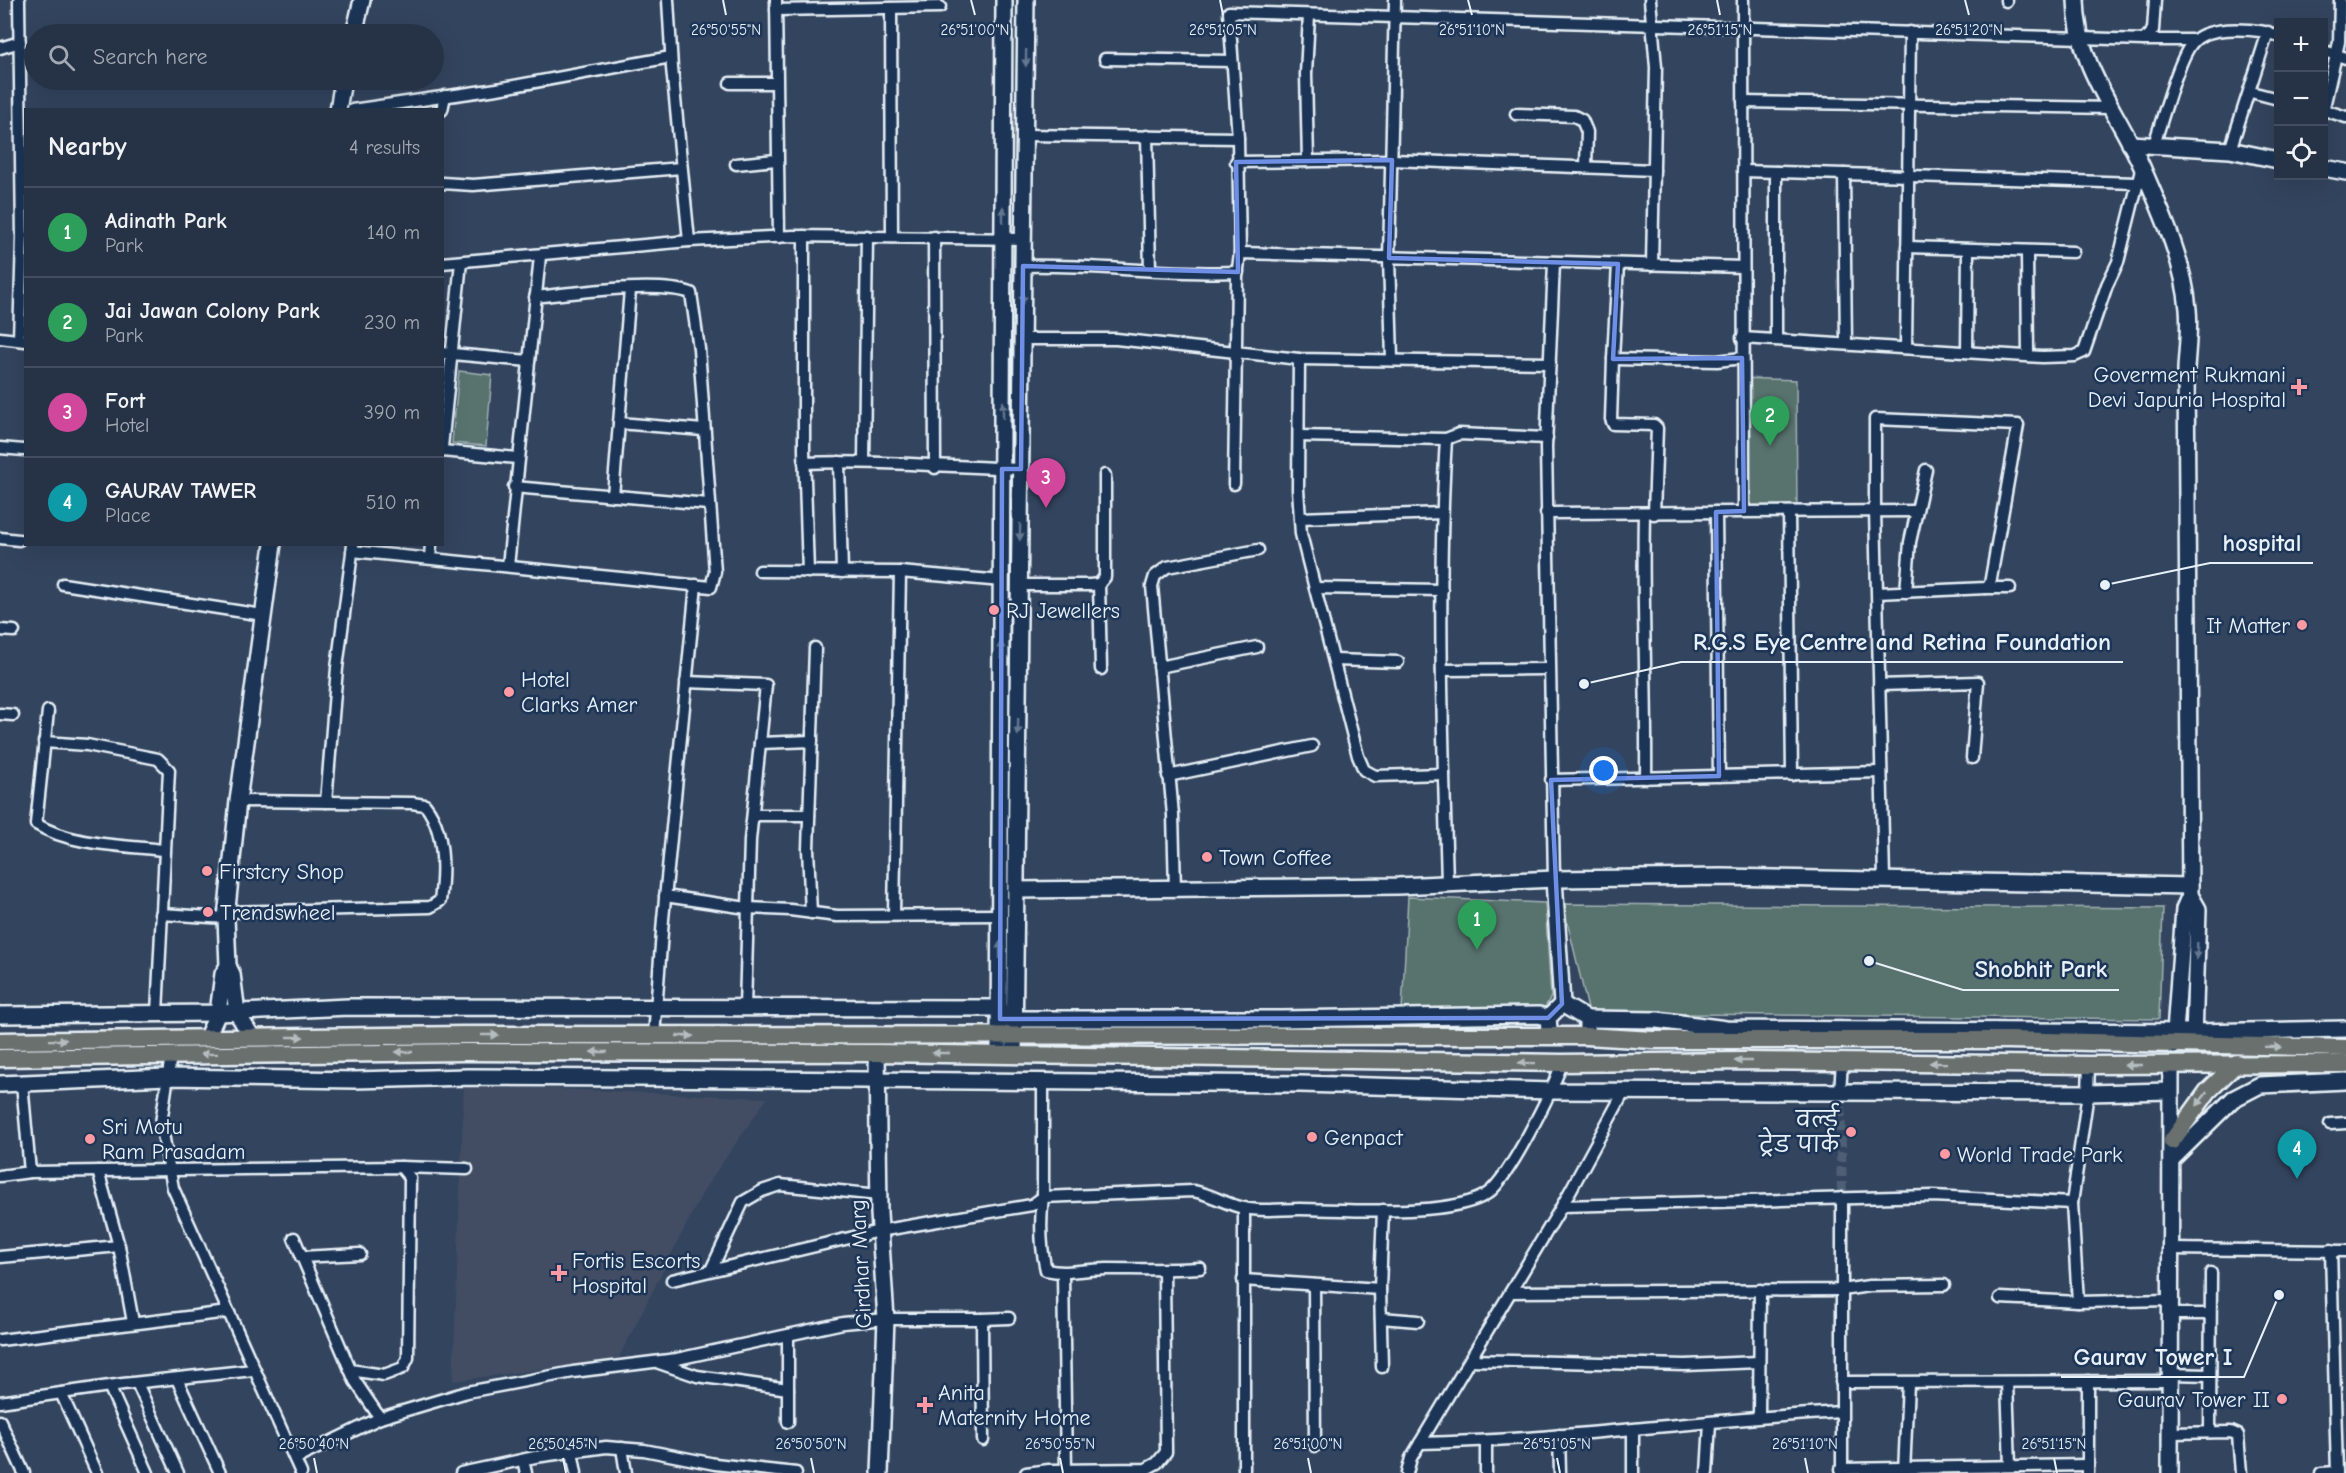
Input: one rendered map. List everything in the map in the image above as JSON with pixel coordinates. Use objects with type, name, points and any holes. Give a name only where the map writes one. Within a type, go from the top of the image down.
[{"type":"main road","points":[[0,1041],[207,1037],[654,1036],[1006,1023],[1550,1036],[1587,1027],[1681,1032],[2009,1040],[2175,1038],[2195,1039],[2214,1046],[2346,1048]]},
{"type":"main road","points":[[0,1058],[171,1054],[877,1053],[1563,1063],[1842,1062],[2171,1066],[2256,1063],[2346,1064]]},
{"type":"main road","points":[[2172,1141],[2208,1091],[2237,1064]]},
{"type":"street","points":[[0,338],[22,341],[19,0]]},
{"type":"street","points":[[356,24],[362,0]]},
{"type":"street","points":[[668,0],[671,57],[689,241]]},
{"type":"street","points":[[1004,0],[1000,915],[1007,1054]]},
{"type":"street","points":[[1006,1023],[1016,890],[1026,0]]},
{"type":"street","points":[[1228,0],[1238,138],[1236,162],[1240,253],[1235,353],[1234,484]]},
{"type":"street","points":[[1392,359],[1389,258],[1395,0]]},
{"type":"street","points":[[1650,0],[1656,67],[1652,265]]},
{"type":"street","points":[[1743,0],[1744,511]]},
{"type":"street","points":[[2076,0],[2079,36],[2089,67],[2142,166],[2181,269],[2188,312],[2186,369],[2190,890],[2184,909],[2175,1038]]},
{"type":"street","points":[[2144,40],[2153,30],[2155,0]]},
{"type":"street","points":[[2328,97],[2341,56],[2340,0]]},
{"type":"street","points":[[779,237],[776,160],[776,5],[940,7]]},
{"type":"street","points":[[891,8],[892,237]]},
{"type":"street","points":[[1229,12],[1910,32],[2008,38],[2079,36],[2194,40],[2216,32],[2242,28],[2273,34],[2229,150]]},
{"type":"street","points":[[1308,161],[1306,74],[1309,15]]},
{"type":"street","points":[[1906,348],[1910,32]]},
{"type":"street","points":[[2154,144],[2185,56],[2194,40]]},
{"type":"street","points":[[0,48],[20,42]]},
{"type":"street","points":[[365,108],[497,89],[671,57]]},
{"type":"street","points":[[1105,59],[1232,61]]},
{"type":"street","points":[[730,83],[776,82]]},
{"type":"street","points":[[338,108],[341,90]]},
{"type":"street","points":[[2250,92],[2274,98]]},
{"type":"street","points":[[442,108],[445,96]]},
{"type":"street","points":[[1743,102],[2112,108]]},
{"type":"street","points":[[2328,110],[2346,117]]},
{"type":"street","points":[[1516,114],[1574,116],[1582,120],[1587,132],[1586,167]]},
{"type":"street","points":[[1025,135],[1238,138]]},
{"type":"street","points":[[1147,136],[1150,270]]},
{"type":"street","points":[[2130,144],[2229,150],[2274,159]]},
{"type":"street","points":[[736,164],[776,160]]},
{"type":"street","points":[[1236,162],[1392,160],[1654,170]]},
{"type":"street","points":[[1742,338],[2028,356],[2075,356],[2084,351],[2107,285],[2118,262],[2142,166]]},
{"type":"street","points":[[444,183],[473,185],[681,168]]},
{"type":"street","points":[[2328,169],[2346,172]]},
{"type":"street","points":[[1743,171],[2136,183]]},
{"type":"street","points":[[1776,172],[1776,339]]},
{"type":"street","points":[[1844,174],[1846,344]]},
{"type":"street","points":[[804,236],[804,463],[808,572]]},
{"type":"street","points":[[864,461],[867,236]]},
{"type":"street","points":[[444,263],[689,241],[779,237],[1024,239]]},
{"type":"street","points":[[934,237],[935,468]]},
{"type":"street","points":[[1906,247],[2073,252]]},
{"type":"street","points":[[1967,352],[1968,250]]},
{"type":"street","points":[[2027,252],[2028,356]]},
{"type":"street","points":[[1240,253],[1743,267]]},
{"type":"street","points":[[508,566],[514,487],[540,256]]},
{"type":"street","points":[[444,417],[448,353],[461,262]]},
{"type":"street","points":[[1554,263],[1546,513],[1554,879],[1562,1004],[1587,1027],[1606,1020],[1657,1020],[1681,1032]]},
{"type":"street","points":[[1618,264],[1611,419],[1613,424],[1654,425],[1657,428],[1642,589],[1646,670],[1646,778]]},
{"type":"street","points":[[1023,266],[1150,270],[1196,274],[1238,272]]},
{"type":"street","points":[[326,802],[328,751],[352,548],[711,587],[715,572],[708,504],[697,327],[691,293],[679,289],[630,290],[536,297]]},
{"type":"street","points":[[614,496],[630,290]]},
{"type":"street","points":[[1023,339],[1116,339],[1299,359],[1550,363]]},
{"type":"street","points":[[448,353],[529,362]]},
{"type":"street","points":[[1613,359],[1717,362],[1742,358]]},
{"type":"street","points":[[1299,359],[1301,534],[1364,770],[1375,776],[1444,774]]},
{"type":"street","points":[[1884,879],[1875,419],[2018,424],[1990,584],[1986,588]]},
{"type":"street","points":[[619,423],[704,430]]},
{"type":"street","points":[[1299,436],[1446,439],[1459,434],[1547,438]]},
{"type":"street","points":[[1446,439],[1442,513],[1442,670],[1447,883]]},
{"type":"street","points":[[0,448],[24,450]]},
{"type":"street","points":[[444,449],[517,458]]},
{"type":"street","points":[[804,463],[864,461],[935,468],[1021,469]]},
{"type":"street","points":[[839,462],[842,572]]},
{"type":"street","points":[[1906,592],[1916,511],[1926,470]]},
{"type":"street","points":[[1101,669],[1099,584],[1105,577],[1107,556],[1105,475]]},
{"type":"street","points":[[514,487],[708,504]]},
{"type":"street","points":[[1546,513],[1916,511]]},
{"type":"street","points":[[1716,512],[1719,776]]},
{"type":"street","points":[[1789,512],[1792,775]]},
{"type":"street","points":[[1300,518],[1381,513],[1442,513]]},
{"type":"street","points":[[0,538],[19,540]]},
{"type":"street","points":[[252,1037],[237,1013],[232,974],[228,966],[226,915],[238,801],[273,546]]},
{"type":"street","points":[[430,558],[431,546]]},
{"type":"street","points":[[1175,889],[1152,586],[1155,576],[1167,567],[1258,550]]},
{"type":"street","points":[[760,572],[900,572],[1002,581]]},
{"type":"street","points":[[894,915],[900,572]]},
{"type":"street","points":[[63,584],[263,615]]},
{"type":"street","points":[[1020,585],[1099,584]]},
{"type":"street","points":[[654,1036],[665,896],[696,585]]},
{"type":"street","points":[[1315,588],[1442,590]]},
{"type":"street","points":[[1877,593],[2010,588]]},
{"type":"street","points":[[0,630],[15,631]]},
{"type":"street","points":[[1158,667],[1257,647]]},
{"type":"street","points":[[811,913],[808,849],[815,648]]},
{"type":"street","points":[[1334,660],[1398,662]]},
{"type":"street","points":[[1442,670],[1549,669]]},
{"type":"street","points":[[686,682],[766,685],[753,815],[747,908],[745,1007]]},
{"type":"street","points":[[1879,685],[1978,682],[1972,758]]},
{"type":"street","points":[[48,711],[36,824],[48,831],[74,838],[164,850]]},
{"type":"street","points":[[0,714],[13,715]]},
{"type":"street","points":[[760,743],[812,741]]},
{"type":"street","points":[[44,742],[87,746],[158,759],[169,770],[157,1013]]},
{"type":"street","points":[[1168,776],[1312,746]]},
{"type":"street","points":[[1551,780],[1881,772]]},
{"type":"street","points":[[161,914],[226,915],[430,907],[440,901],[442,884],[439,832],[434,816],[425,805],[238,801]]},
{"type":"street","points":[[753,815],[809,814]]},
{"type":"street","points":[[1016,890],[1398,886],[1554,879],[1884,879],[2190,890]]},
{"type":"street","points":[[2190,890],[2198,909],[2195,1039],[2346,1029]]},
{"type":"street","points":[[665,896],[747,908],[837,916],[1000,915]]},
{"type":"street","points":[[207,1037],[218,1013],[223,974],[228,966]]},
{"type":"street","points":[[1548,1018],[1562,1004]]},
{"type":"street","points":[[0,1015],[237,1013],[348,1007],[745,1007],[1006,1023],[1539,1015],[1548,1018]]},
{"type":"street","points":[[1548,1018],[1550,1036]]},
{"type":"street","name":"Girdhar Marg","points":[[877,1053],[879,1231],[886,1319],[880,1473]]},
{"type":"street","points":[[171,1054],[161,1123],[173,1188],[301,1473]]},
{"type":"street","points":[[1840,1092],[1842,1062]]},
{"type":"street","points":[[672,1280],[879,1231],[1032,1205],[1043,1197],[1193,1191],[1209,1194],[1244,1208],[1383,1209],[1455,1204],[1474,1200],[1489,1192],[1501,1179],[1552,1091],[1563,1063]]},
{"type":"street","points":[[2078,1302],[2072,1203],[2088,1094],[2089,1065]]},
{"type":"street","points":[[2170,1473],[2169,1249],[2173,1158],[2171,1066]]},
{"type":"street","points":[[0,1084],[168,1077],[356,1080],[468,1077],[1300,1084],[1552,1091],[2088,1094],[2170,1091]]},
{"type":"street","points":[[1043,1081],[1043,1197],[1040,1218],[1042,1253],[1047,1269],[1064,1274],[1104,1269],[1164,1271],[1200,1268]]},
{"type":"street","points":[[2173,1158],[2233,1100],[2260,1085],[2346,1081]]},
{"type":"street","points":[[22,1083],[30,1172]]},
{"type":"street","points":[[1407,1473],[1411,1458],[1562,1206],[1618,1090]]},
{"type":"street","points":[[2330,1124],[2346,1123]]},
{"type":"street","points":[[350,1371],[384,1375],[403,1368],[408,1358],[410,1178],[402,1167]]},
{"type":"street","points":[[0,1176],[30,1172],[402,1167],[467,1169]]},
{"type":"street","points":[[98,1171],[120,1246],[133,1322]]},
{"type":"street","points":[[711,1270],[743,1202],[762,1191],[780,1185],[879,1195]]},
{"type":"street","points":[[1562,1206],[1933,1196],[2072,1203]]},
{"type":"street","points":[[1842,1198],[1840,1412],[1842,1471],[1967,1470],[2010,1466],[2088,1469],[2088,1381]]},
{"type":"street","points":[[1244,1208],[1244,1470]]},
{"type":"street","points":[[1382,1367],[1380,1288],[1383,1209]]},
{"type":"street","points":[[294,1238],[350,1371],[380,1418]]},
{"type":"street","points":[[0,1257],[120,1246]]},
{"type":"street","points":[[2169,1249],[2346,1251]]},
{"type":"street","points":[[2321,1473],[2337,1473],[2331,1251]]},
{"type":"street","points":[[302,1257],[360,1254]]},
{"type":"street","points":[[1026,1473],[1146,1469],[1157,1463],[1166,1452],[1164,1271]]},
{"type":"street","points":[[2210,1432],[2211,1273]]},
{"type":"street","points":[[1064,1274],[1066,1471]]},
{"type":"street","points":[[1243,1280],[1380,1288]]},
{"type":"street","points":[[1314,1285],[1315,1446]]},
{"type":"street","points":[[1511,1292],[1842,1290],[1869,1286],[1944,1286]]},
{"type":"street","points":[[1759,1417],[1760,1290]]},
{"type":"street","points":[[2000,1298],[2169,1307],[2210,1314]]},
{"type":"street","points":[[0,1340],[228,1312]]},
{"type":"street","points":[[295,1459],[380,1418],[467,1392],[573,1372],[655,1362],[843,1323],[886,1319],[1009,1318]]},
{"type":"street","points":[[1381,1318],[1418,1321]]},
{"type":"street","points":[[982,1319],[983,1440]]},
{"type":"street","points":[[788,1336],[788,1422]]},
{"type":"street","points":[[1470,1360],[1685,1365],[1759,1362]]},
{"type":"street","points":[[655,1362],[697,1376],[788,1389]]},
{"type":"street","points":[[0,1402],[253,1370]]},
{"type":"street","points":[[1841,1382],[2088,1381],[2210,1375]]},
{"type":"street","points":[[177,1379],[220,1473]]},
{"type":"street","points":[[2007,1382],[2010,1466]]},
{"type":"street","points":[[137,1383],[178,1473]]},
{"type":"street","points":[[1904,1470],[1908,1383]]},
{"type":"street","points":[[111,1388],[148,1473]]},
{"type":"street","points":[[61,1393],[97,1473]]},
{"type":"street","points":[[1420,1443],[1559,1436],[1759,1417],[1840,1412]]},
{"type":"street","points":[[0,1421],[24,1473]]},
{"type":"street","points":[[1707,1473],[1710,1423]]},
{"type":"street","points":[[1633,1430],[1633,1473]]},
{"type":"street","points":[[2170,1434],[2231,1432],[2238,1435],[2241,1473]]},
{"type":"street","points":[[1559,1436],[1560,1473]]},
{"type":"street","points":[[1486,1441],[1486,1473]]},
{"type":"street","points":[[461,1473],[475,1472],[523,1460],[606,1447],[644,1450],[715,1469],[790,1472]]},
{"type":"street","points":[[622,1448],[626,1473]]},
{"type":"street","points":[[572,1452],[576,1473]]},
{"type":"street","points":[[523,1460],[526,1473]]},
{"type":"highlighted area","points":[[1392,160],[1389,258],[1618,264],[1613,359],[1742,358],[1744,511],[1716,512],[1719,776],[1551,780],[1562,1004],[1548,1018],[1000,1019],[1002,469],[1021,469],[1023,266],[1238,272],[1236,162]]},
{"type":"shaded area","name":"Fortis Escorts Hospital","points":[[464,1085],[767,1098],[705,1188],[618,1359],[453,1381]]},
{"type":"green space","points":[[459,371],[492,375],[486,446],[452,443]]},
{"type":"green space","points":[[1742,378],[1796,380],[1797,512],[1744,511]]},
{"type":"green space","points":[[1408,897],[1545,903],[1551,997],[1545,1007],[1539,1010],[1402,1010]]},
{"type":"green space","points":[[1563,904],[2163,908],[2159,1019],[1589,1013]]},
{"type":"tunnel","points":[[1840,1092],[1842,1198]]},
{"type":"place","name":"Goverment Rukmani Devi Japuria Hospital","points":[[2299,387]]},
{"type":"place","name":"Jai Jawan Colony Park","points":[[1770,446]]},
{"type":"place","name":"Fort","points":[[1046,508]]},
{"type":"place","name":"hospital","points":[[2105,585]]},
{"type":"place","name":"RJ Jewellers","points":[[994,610]]},
{"type":"place","name":"It Matter","points":[[2302,625]]},
{"type":"place","name":"R.G.S Eye Centre and Retina Foundation","points":[[1584,684]]},
{"type":"place","name":"Hotel Clarks Amer","points":[[509,692]]},
{"type":"place","name":"Town Coffee","points":[[1207,857]]},
{"type":"place","name":"Firstcry Shop","points":[[207,871]]},
{"type":"place","name":"Trendswheel","points":[[208,912]]},
{"type":"place","name":"Adinath Park","points":[[1477,950]]},
{"type":"place","name":"Shobhit Park","points":[[1869,961]]},
{"type":"place","name":"वर्ल्ड ट्रेड पार्क","points":[[1851,1132]]},
{"type":"place","name":"Genpact","points":[[1312,1137]]},
{"type":"place","name":"Sri Motu Ram Prasadam","points":[[90,1139]]},
{"type":"place","name":"World Trade Park","points":[[1945,1154]]},
{"type":"place","name":"GAURAV TAWER","points":[[2297,1179]]},
{"type":"place","name":"Fortis Escorts Hospital","points":[[559,1273]]},
{"type":"place","name":"Gaurav Tower I","points":[[2279,1295]]},
{"type":"place","name":"Gaurav Tower II","points":[[2282,1399]]},
{"type":"place","name":"Anita Maternity Home","points":[[925,1405]]}]
